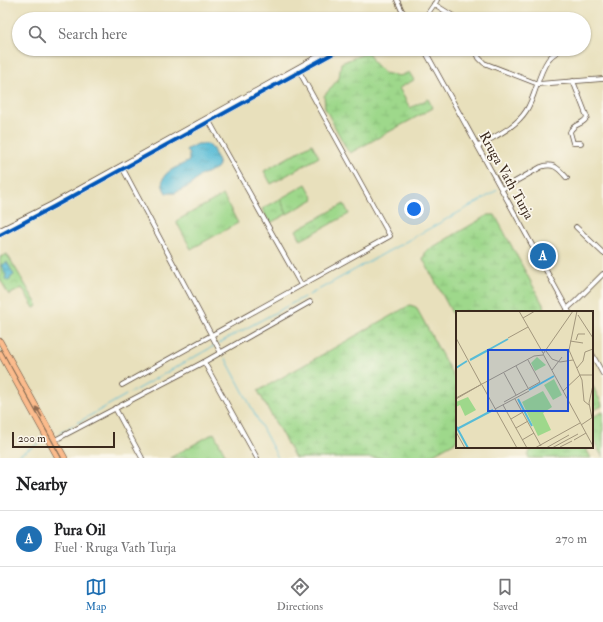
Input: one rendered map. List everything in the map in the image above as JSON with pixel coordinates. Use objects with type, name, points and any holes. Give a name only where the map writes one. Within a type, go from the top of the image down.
[{"type":"main road","points":[[0,341],[65,458]]},
{"type":"main road","points":[[0,352],[58,458]]},
{"type":"street","points":[[397,0],[402,11]]},
{"type":"street","points":[[428,12],[435,2],[449,12]]},
{"type":"street","points":[[0,230],[52,204],[318,56]]},
{"type":"street","points":[[0,235],[34,218],[328,56]]},
{"type":"street","name":"Rruga Vath Turja","points":[[428,56],[479,146],[568,310]]},
{"type":"street","points":[[478,56],[484,63],[538,84],[603,79]]},
{"type":"street","points":[[479,146],[509,128],[527,110],[543,70],[548,60],[552,56]]},
{"type":"street","points":[[122,385],[390,236],[299,71]]},
{"type":"street","points":[[573,81],[587,117],[584,122],[573,126],[570,132],[573,143],[581,143]]},
{"type":"street","points":[[209,121],[301,285]]},
{"type":"street","points":[[502,189],[546,165],[557,167],[567,178]]},
{"type":"street","points":[[123,169],[221,352]]},
{"type":"street","points":[[576,227],[603,253]]},
{"type":"street","points":[[568,310],[603,274]]},
{"type":"street","points":[[55,440],[204,362],[310,302]]},
{"type":"street","points":[[593,356],[603,374]]},
{"type":"street","points":[[204,362],[257,458]]},
{"type":"street","points":[[115,408],[142,458]]},
{"type":"green space","points":[[358,56],[370,56],[374,63],[384,73],[400,76],[409,72],[414,80],[399,88],[410,108],[428,99],[433,108],[350,153],[325,108],[324,96],[339,78],[341,63]]},
{"type":"green space","points":[[312,144],[319,157],[271,184],[264,171]]},
{"type":"green space","points":[[306,184],[314,199],[287,214],[280,199]]},
{"type":"green space","points":[[223,195],[238,223],[191,249],[176,221]]},
{"type":"green space","points":[[280,199],[287,214],[270,223],[262,209]]},
{"type":"green space","points":[[344,204],[349,214],[301,240],[296,230]]},
{"type":"green space","points":[[488,215],[495,215],[546,311],[456,311],[456,320],[423,259],[426,251]]},
{"type":"green space","points":[[7,254],[38,306],[34,308],[22,288],[9,295],[0,279],[0,257]]},
{"type":"green space","points":[[410,305],[416,307],[456,381],[456,442],[426,458],[295,458],[258,391]]},
{"type":"green space","points":[[593,387],[601,402],[602,406],[593,410]]},
{"type":"green space","points":[[603,412],[603,458],[593,439],[593,417]]},
{"type":"green space","points":[[214,433],[225,454],[218,458],[170,458]]},
{"type":"green space","points":[[535,448],[586,448],[591,458],[529,458],[528,456],[530,451]]},
{"type":"water","points":[[197,144],[208,144],[213,149],[219,165],[217,168],[200,176],[191,185],[175,193],[166,193],[163,186],[164,176],[172,169],[189,161],[189,154],[186,151]]},
{"type":"water","points":[[7,262],[14,275],[8,281],[5,279],[6,275],[1,265]]},
{"type":"waterway","points":[[309,295],[497,190]]},
{"type":"waterway","points":[[219,343],[304,297]]},
{"type":"waterway","points":[[130,393],[214,346]]},
{"type":"waterway","points":[[226,359],[278,458]]},
{"type":"waterway","points":[[58,434],[126,395]]},
{"type":"waterway","points":[[13,458],[42,442]]},
{"type":"cycle path","points":[[0,235],[328,56]]},
{"type":"place","name":"Pura Oil","points":[[543,256]]}]
